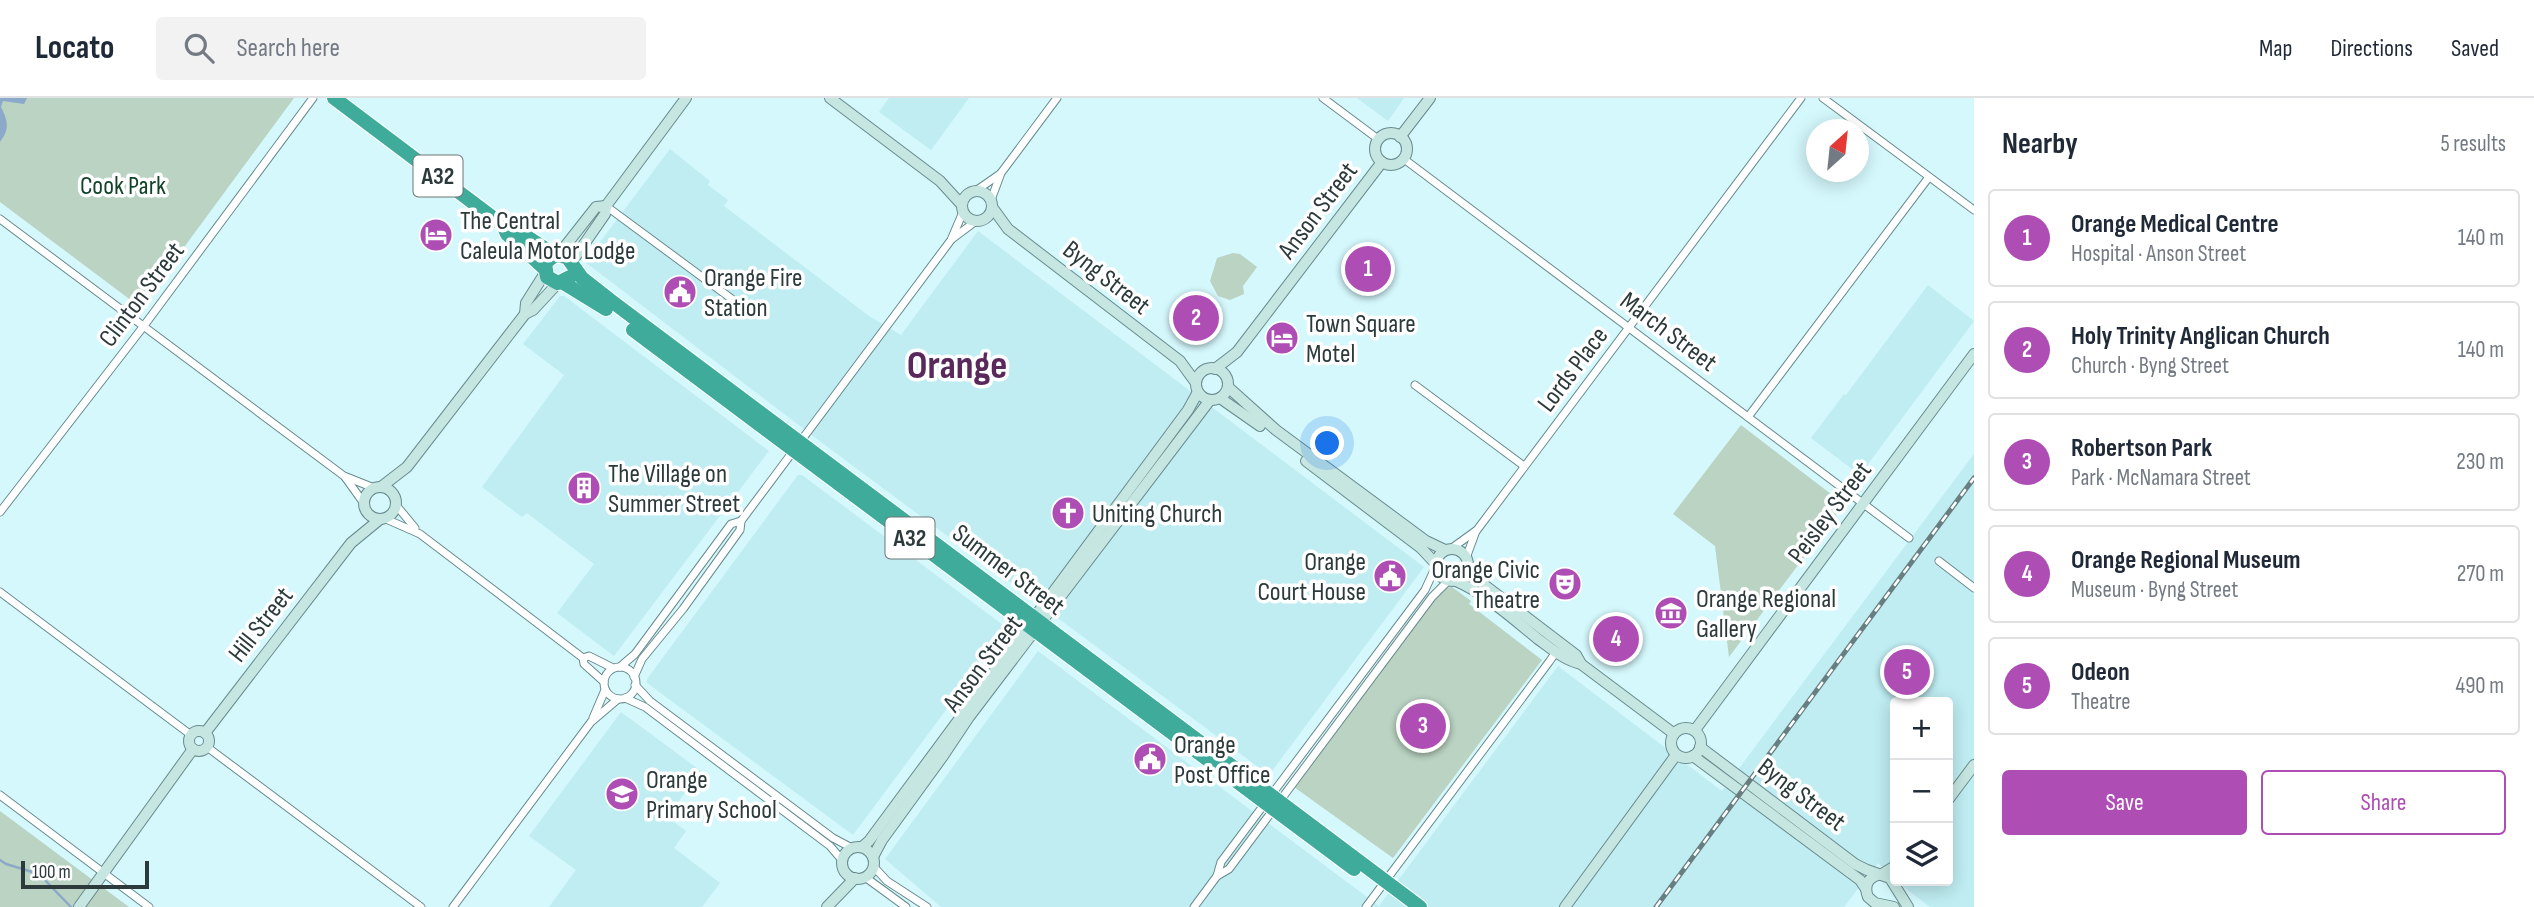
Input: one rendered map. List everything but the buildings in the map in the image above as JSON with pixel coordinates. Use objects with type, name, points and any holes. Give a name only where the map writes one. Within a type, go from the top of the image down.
[{"type":"highway","name":"Summer Street","points":[[334,98],[504,226],[512,227],[565,259],[596,290],[796,447]]},
{"type":"highway","name":"Summer Street","points":[[504,226],[507,234],[544,270]]},
{"type":"highway","points":[[544,270],[548,259],[565,259],[572,274],[560,282]]},
{"type":"highway","name":"A32","points":[[544,270],[551,280],[560,282]]},
{"type":"highway","name":"Summer Street","points":[[560,282],[598,303],[796,447],[1382,884],[1420,907]]},
{"type":"highway","name":"Summer Street","points":[[1382,884],[1404,907]]},
{"type":"street","name":"Clinton Street","points":[[0,513],[143,327],[313,98]]},
{"type":"street","points":[[565,259],[596,207],[606,205],[685,98]]},
{"type":"street","points":[[830,98],[940,181],[968,218],[980,220]]},
{"type":"street","points":[[453,907],[591,722],[621,698],[632,693],[642,659],[683,609],[740,530],[741,521],[951,240],[962,208],[973,191],[1001,173],[1057,98]]},
{"type":"street","points":[[1323,98],[1378,139]]},
{"type":"street","points":[[1400,137],[1430,98]]},
{"type":"street","name":"Lords Place","points":[[1467,563],[1477,530],[1801,98]]},
{"type":"street","points":[[1824,98],[1974,210]]},
{"type":"street","points":[[1387,134],[1400,137],[1406,145],[1404,159],[1396,164],[1382,162],[1376,154],[1378,139],[1387,134]]},
{"type":"street","name":"March Street","points":[[1404,159],[1909,538]]},
{"type":"street","name":"Anson Street","points":[[843,865],[844,855],[869,841],[1034,624],[1215,399],[1227,382],[1237,352],[1382,162]]},
{"type":"street","points":[[951,240],[980,220],[992,204],[1001,173]]},
{"type":"street","points":[[1748,417],[1929,177]]},
{"type":"street","points":[[940,181],[985,193],[992,204]]},
{"type":"street","name":"Byng Street","points":[[992,204],[1007,229]]},
{"type":"street","points":[[606,205],[740,305]]},
{"type":"street","points":[[0,219],[344,476],[390,490],[421,534],[583,658],[584,664],[613,697],[645,707],[830,846],[843,865],[906,907]]},
{"type":"street","name":"Byng Street","points":[[980,220],[1007,229],[1180,362],[1197,388],[1215,399]]},
{"type":"street","points":[[525,314],[526,303],[544,270]]},
{"type":"street","points":[[364,506],[366,494],[407,467],[525,314],[533,310],[560,282]]},
{"type":"street","name":"Anson Street","points":[[860,878],[873,862],[881,840],[1188,411],[1199,375],[1237,352]]},
{"type":"street","name":"Peisley Street","points":[[1695,730],[1974,354]]},
{"type":"street","name":"Byng Street","points":[[1180,362],[1211,369]]},
{"type":"street","points":[[1211,369],[1258,415],[1426,541],[1460,551],[1483,584],[1570,651],[1581,664],[1673,733]]},
{"type":"street","points":[[1415,385],[1524,466]]},
{"type":"street","points":[[1215,399],[1235,406],[1421,548],[1440,577],[1478,592],[1570,662],[1581,664]]},
{"type":"street","points":[[383,519],[393,513],[407,467]]},
{"type":"street","points":[[344,476],[374,519],[383,519],[421,534]]},
{"type":"street","name":"Hill Street","points":[[351,543],[364,506]]},
{"type":"street","name":"Hill Street","points":[[205,733],[351,543],[383,519]]},
{"type":"street","points":[[591,722],[607,674],[635,654],[731,524],[741,521]]},
{"type":"street","name":"Lords Place","points":[[1448,549],[1477,530]]},
{"type":"street","points":[[1272,802],[1425,590],[1437,558],[1448,549]]},
{"type":"street","points":[[1940,561],[1974,588]]},
{"type":"street","points":[[1194,907],[1217,876],[1221,862],[1272,802],[1432,597],[1452,581],[1463,577],[1467,563]]},
{"type":"street","points":[[0,592],[191,735]]},
{"type":"street","points":[[1366,907],[1556,652],[1570,651]]},
{"type":"street","points":[[583,658],[589,656],[629,670],[650,701],[833,838],[857,848],[873,862],[887,881],[927,907]]},
{"type":"street","points":[[1686,727],[1695,730],[1700,738],[1697,751],[1684,758],[1676,755],[1671,747],[1673,733],[1686,727]]},
{"type":"street","points":[[191,735],[200,731],[205,733],[209,738],[207,747]]},
{"type":"street","points":[[191,735],[189,744],[193,749],[199,751],[207,747]]},
{"type":"street","points":[[207,747],[421,907]]},
{"type":"street","points":[[79,907],[193,749]]},
{"type":"street","name":"Byng Street","points":[[1697,751],[1855,864],[1880,875]]},
{"type":"street","name":"Byng Street","points":[[1697,751],[1860,880],[1866,891]]},
{"type":"street","points":[[1565,907],[1676,755]]},
{"type":"street","points":[[1953,793],[1974,765]]},
{"type":"street","points":[[0,794],[149,907]]},
{"type":"street","points":[[834,897],[843,865]]},
{"type":"street","points":[[1862,907],[1871,878],[1890,869]]},
{"type":"street","points":[[1880,875],[1890,878]]},
{"type":"street","points":[[827,907],[834,897],[860,878]]},
{"type":"street","points":[[1866,891],[1871,901],[1884,906],[1893,899],[1896,886]]},
{"type":"street","points":[[1897,886],[1908,907]]},
{"type":"shaded area","points":[[0,98],[27,98],[24,104],[3,101],[1,107],[7,125],[0,142]]},
{"type":"shaded area","points":[[889,98],[969,98],[931,150],[879,112]]},
{"type":"shaded area","points":[[1357,98],[1404,98],[1388,121]]},
{"type":"shaded area","points":[[670,149],[710,181],[708,185],[728,200],[724,206],[869,316],[901,335],[978,231],[1424,567],[1269,775],[825,445],[585,262]]},
{"type":"shaded area","points":[[1928,285],[1974,321],[1860,475],[1811,438]]},
{"type":"shaded area","points":[[560,296],[564,296],[769,451],[614,656],[557,613],[594,564],[527,513],[522,517],[482,487],[564,375],[523,344]]},
{"type":"shaded area","points":[[1974,454],[1974,907],[1930,907],[1903,886],[1953,886],[1953,697],[1890,697],[1890,875],[1878,863],[1844,907],[941,907],[885,859],[1038,651],[1379,906],[1558,666],[1722,791]]},
{"type":"shaded area","points":[[798,475],[802,475],[1007,628],[853,835],[647,683],[647,679]]},
{"type":"shaded area","name":"Orange Primary School","points":[[621,712],[701,771],[667,817],[686,831],[674,848],[720,883],[702,907],[549,907],[576,870],[529,836]]},
{"type":"green space","name":"Cook Park","points":[[0,98],[294,98],[140,307],[0,202]]},
{"type":"green space","points":[[1233,253],[1240,254],[1257,267],[1243,286],[1244,294],[1230,300],[1218,296],[1210,281],[1217,258]]},
{"type":"green space","points":[[1741,425],[1844,504],[1729,657],[1715,546],[1673,514]]},
{"type":"green space","points":[[1452,587],[1471,601],[1469,604],[1542,660],[1393,858],[1294,787],[1433,601],[1444,588]]},
{"type":"green space","points":[[0,811],[129,907],[0,907]]},
{"type":"waterway","points":[[0,860],[39,874],[71,907]]},
{"type":"railway","points":[[1656,907],[1974,478]]},
{"type":"place","name":"The Central Caleula Motor Lodge","points":[[436,235]]},
{"type":"place","name":"Orange Medical Centre","points":[[1368,269]]},
{"type":"place","name":"Orange Fire Station","points":[[680,292]]},
{"type":"place","name":"Holy Trinity Anglican Church","points":[[1196,318]]},
{"type":"place","name":"Town Square Motel","points":[[1282,338]]},
{"type":"place","name":"The Village on Summer Street","points":[[584,488]]},
{"type":"place","name":"Uniting Church","points":[[1068,513]]},
{"type":"place","name":"Orange Court House","points":[[1390,576]]},
{"type":"place","name":"Orange Civic Theatre","points":[[1565,584]]},
{"type":"place","name":"Orange Regional Gallery","points":[[1671,613]]},
{"type":"place","name":"Orange Regional Museum","points":[[1616,639]]},
{"type":"place","name":"Odeon","points":[[1907,672]]},
{"type":"place","name":"Robertson Park","points":[[1423,726]]},
{"type":"place","name":"Orange Post Office","points":[[1150,759]]},
{"type":"place","name":"Orange Primary School","points":[[622,794]]},
{"type":"district","name":"Orange","points":[[957,364]]}]
